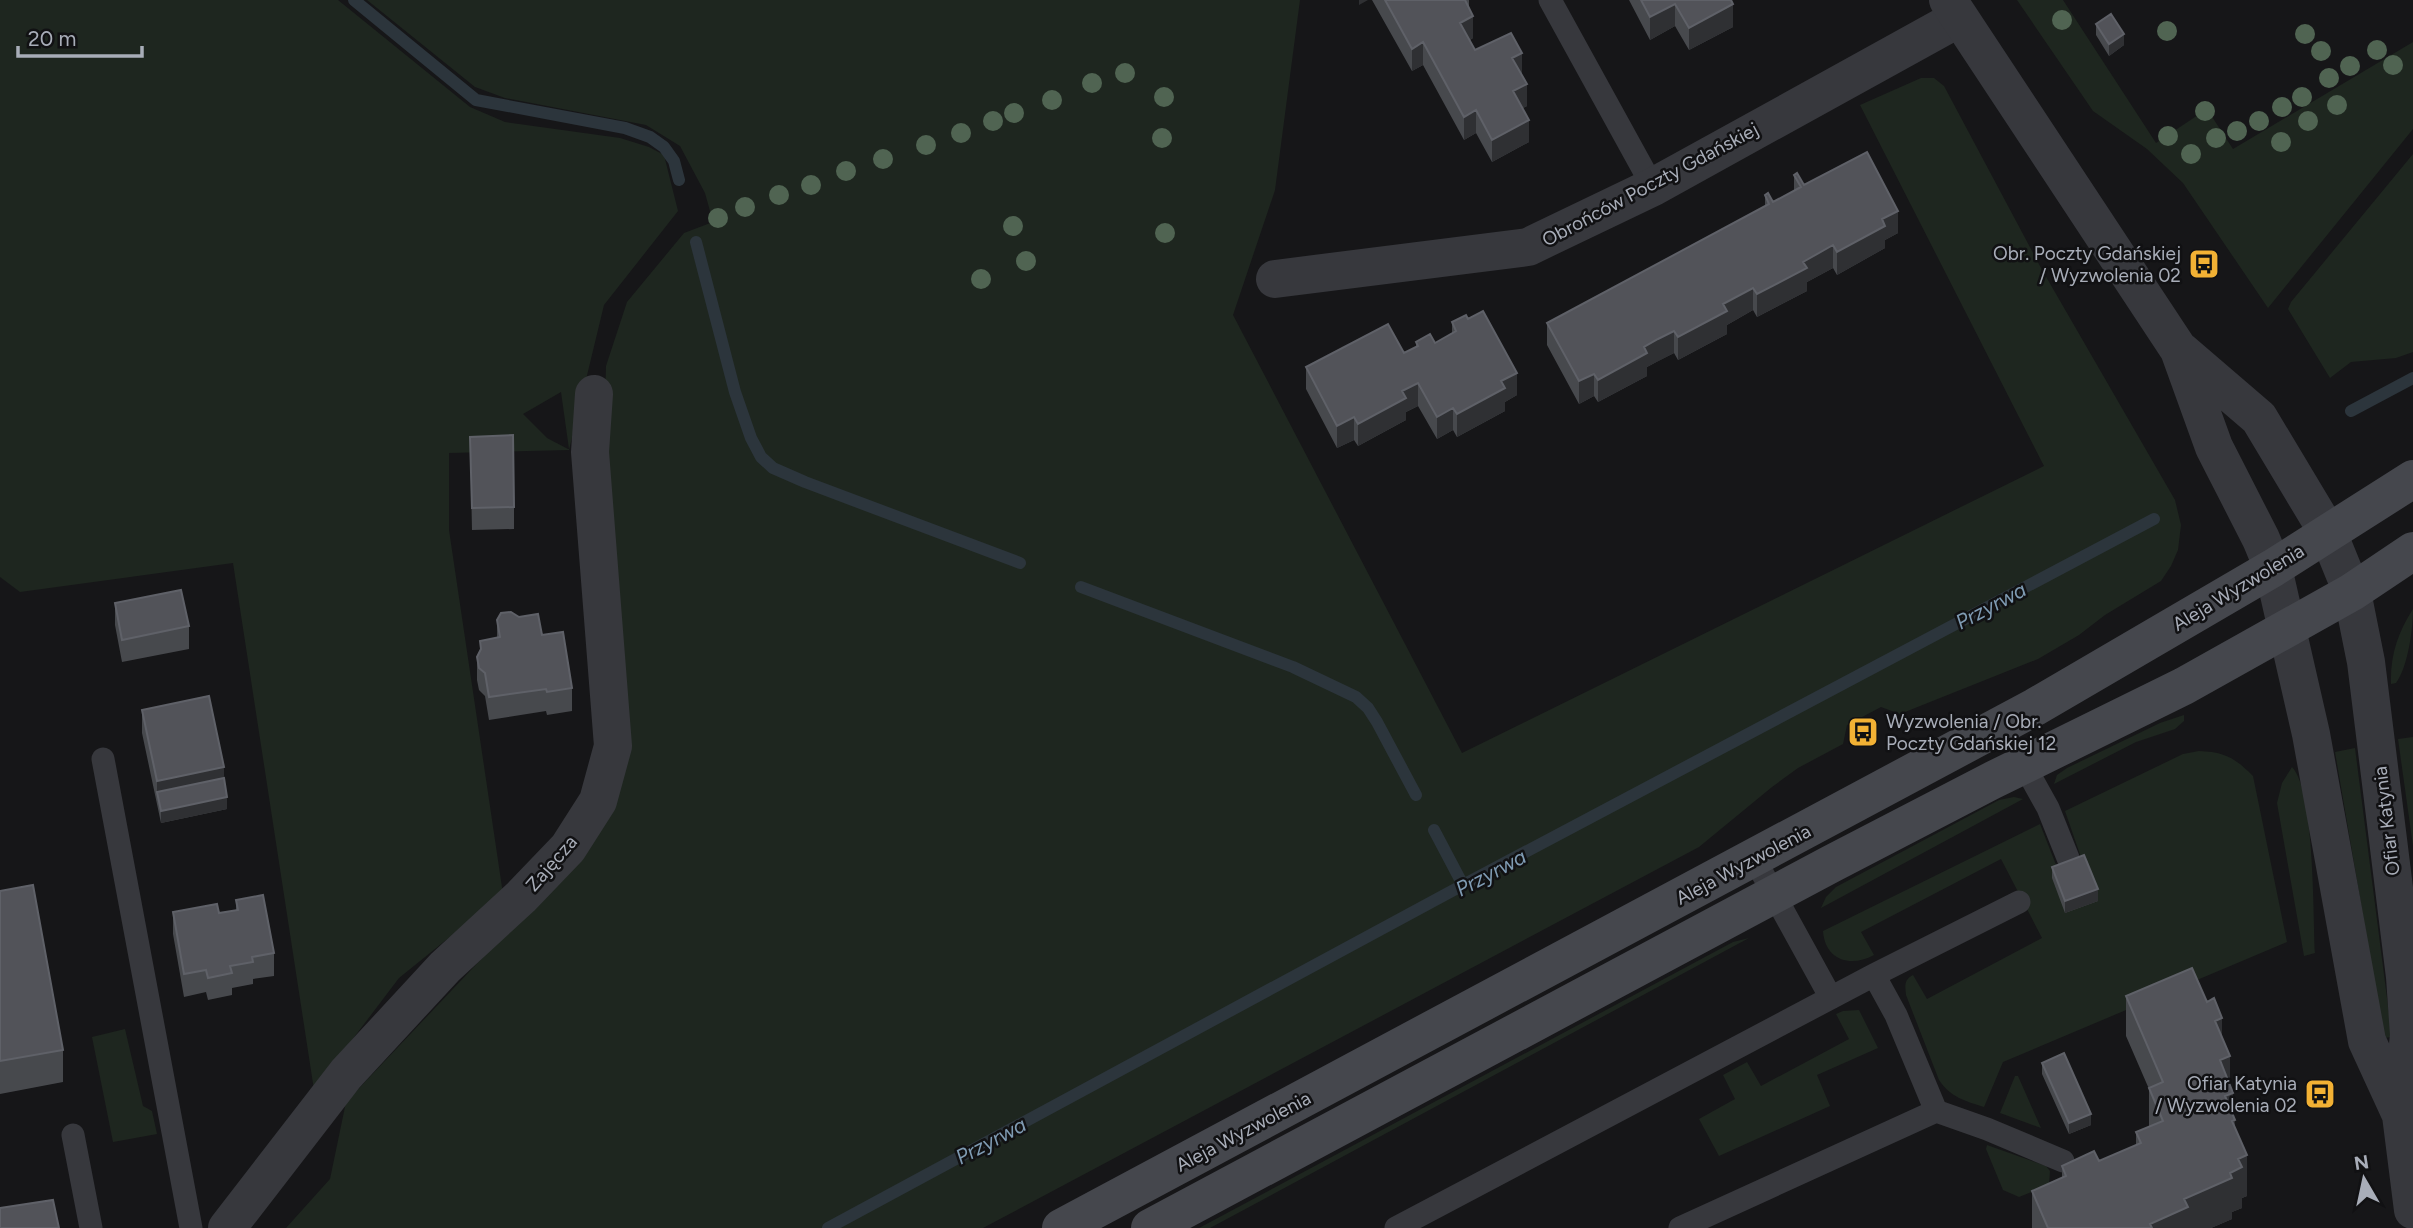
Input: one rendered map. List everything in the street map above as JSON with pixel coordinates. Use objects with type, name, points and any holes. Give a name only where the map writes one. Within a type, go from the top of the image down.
[{"type":"main road","name":"Aleja Wyzwolenia","points":[[1062,1228],[2035,707],[2273,568],[2413,479]]},
{"type":"main road","points":[[1150,1228],[1774,896],[2024,765],[2184,686],[2352,592],[2413,551]]},
{"type":"street","name":"Obrońców Poczty Gdańskiej","points":[[1275,279],[1528,247],[1653,187],[1953,9],[2179,350],[2214,447],[2273,568]]},
{"type":"street","name":"Obrońców Poczty Gdańskiej","points":[[2179,350],[2259,418],[2328,533]]},
{"type":"street","name":"Zajęcza","points":[[228,1228],[345,1074],[445,967],[521,897],[568,848],[598,801],[613,746],[590,452],[594,394]]},
{"type":"street","name":"Ofiar Katynia","points":[[2328,533],[2352,592],[2367,662],[2411,1035],[2401,1115],[2413,1210]]},
{"type":"street","name":"Ofiar Katynia","points":[[2273,568],[2311,734],[2367,1041],[2401,1115]]},
{"type":"lane","points":[[1550,0],[1653,187]]},
{"type":"lane","points":[[103,759],[191,1228]]},
{"type":"lane","points":[[2024,765],[2048,808],[2068,858]]},
{"type":"lane","points":[[1754,858],[1831,998]]},
{"type":"lane","points":[[1396,1228],[1874,975],[2019,902]]},
{"type":"lane","points":[[1874,975],[1896,1014],[1936,1111]]},
{"type":"lane","points":[[1680,1228],[1936,1111],[2063,1161]]},
{"type":"lane","points":[[73,1135],[91,1228]]},
{"type":"shaded area","points":[[0,0],[338,0],[470,107],[505,122],[620,138],[664,155],[678,211],[604,305],[569,450],[449,453],[449,530],[503,894],[399,978],[314,1090],[233,563],[20,592],[0,577]],"holes":[[[561,392],[569,449],[547,438],[523,414]]]},
{"type":"shaded area","points":[[367,0],[1300,0],[1275,190],[1233,315],[1462,753],[2044,466],[1860,105],[1921,78],[1934,78],[1944,86],[2041,268],[2175,500],[2181,525],[2178,550],[2161,581],[2038,659],[1900,714],[1881,707],[1847,725],[1843,744],[1798,768],[1699,847],[983,1228],[286,1228],[330,1179],[346,1102],[593,841],[606,366],[627,302],[684,233],[713,222],[705,193],[680,146],[646,125],[505,98],[475,87]]},
{"type":"shaded area","points":[[2017,0],[2063,0],[2156,143],[2207,109],[2233,149],[2413,42],[2413,129],[2268,308],[2183,183],[2147,149],[2093,111]]},
{"type":"shaded area","points":[[2413,154],[2413,352],[2396,358],[2351,362],[2330,378],[2288,309]]},
{"type":"shaded area","points":[[2413,609],[2407,658],[2396,683],[2391,684],[2396,645]]},
{"type":"shaded area","points":[[2184,715],[2184,721],[2175,729],[2136,742],[2054,784],[2057,775],[2067,768],[2160,723]]},
{"type":"shaded area","points":[[2413,737],[2413,846],[2398,739]]},
{"type":"shaded area","points":[[2355,748],[2392,1037],[2384,1038],[2335,752]]},
{"type":"shaded area","points":[[2199,751],[2229,757],[2253,776],[2287,942],[2003,1062],[1984,1107],[1953,1094],[1939,1080],[1906,995],[1906,983],[1913,975],[1927,999],[2042,938],[2001,859],[1861,932],[1874,955],[1865,959],[1848,961],[1834,955],[1828,949],[1823,931],[2040,824],[2060,875],[2084,866],[2065,811],[2183,754]]},
{"type":"shaded area","points":[[2292,767],[2300,780],[2305,801],[2311,855],[2315,953],[2304,956],[2277,803],[2282,783]]},
{"type":"shaded area","points":[[2014,797],[2023,799],[1821,908],[1826,897],[1836,887],[1999,800]]},
{"type":"shaded area","points":[[1749,938],[1210,1228],[1199,1228],[1733,942]]},
{"type":"shaded area","points":[[1859,1010],[1878,1048],[1817,1075],[1830,1106],[1719,1156],[1699,1119],[1735,1099],[1723,1075],[1747,1062],[1761,1086],[1849,1039],[1836,1014]]},
{"type":"shaded area","points":[[125,1029],[143,1106],[152,1111],[157,1134],[113,1142],[92,1037]]},
{"type":"shaded area","points":[[2015,1076],[2018,1076],[2041,1128],[2000,1113]]},
{"type":"shaded area","points":[[1987,1145],[2046,1166],[2050,1171],[2049,1185],[2019,1197],[2003,1190],[1986,1149]]},
{"type":"building","points":[[1385,0],[1465,0],[1473,16],[1460,23],[1475,50],[1511,33],[1522,53],[1512,58],[1527,84],[1513,91],[1529,120],[1492,140],[1476,110],[1464,117],[1423,42],[1412,49]]},
{"type":"building","points":[[1641,0],[1731,0],[1733,4],[1689,28],[1675,4],[1650,17]]},
{"type":"building","points":[[2111,14],[2124,34],[2109,44],[2096,24]]},
{"type":"building","points":[[1867,152],[1898,211],[1882,219],[1885,226],[1837,252],[1833,245],[1803,262],[1807,268],[1757,294],[1753,288],[1723,304],[1727,311],[1678,337],[1674,331],[1658,339],[1644,347],[1647,353],[1598,380],[1594,374],[1579,381],[1547,323],[1769,204],[1765,195],[1768,193],[1773,202],[1801,187],[1794,175],[1797,173],[1804,185]]},
{"type":"building","points":[[1483,311],[1517,373],[1501,381],[1505,388],[1457,414],[1453,408],[1437,417],[1418,383],[1402,391],[1406,398],[1358,424],[1354,417],[1337,426],[1306,367],[1388,324],[1404,353],[1418,346],[1416,342],[1430,334],[1435,343],[1456,331],[1452,322],[1466,315],[1468,319]]},
{"type":"building","points":[[513,435],[514,507],[472,508],[470,437]]},
{"type":"building","points":[[181,590],[189,626],[122,640],[115,603]]},
{"type":"building","points":[[511,612],[519,617],[538,614],[542,635],[563,632],[572,688],[489,697],[485,673],[479,668],[477,657],[481,649],[480,641],[500,637],[497,620],[501,613]]},
{"type":"building","points":[[209,696],[224,767],[157,781],[142,710]]},
{"type":"building","points":[[224,778],[227,797],[161,811],[157,792]]},
{"type":"building","points":[[2084,855],[2098,889],[2065,901],[2052,867]]},
{"type":"building","points":[[33,885],[63,1050],[0,1061],[0,891]]},
{"type":"building","points":[[263,895],[274,953],[252,957],[253,962],[230,966],[232,973],[208,978],[206,970],[184,974],[173,912],[217,904],[219,913],[238,910],[236,900]]},
{"type":"building","points":[[2192,968],[2207,1002],[2214,998],[2222,1018],[2215,1021],[2230,1056],[2220,1060],[2233,1093],[2225,1096],[2235,1120],[2232,1121],[2247,1155],[2238,1159],[2242,1167],[2230,1173],[2232,1178],[2184,1199],[2188,1207],[2150,1224],[2152,1228],[2048,1228],[2032,1191],[2066,1176],[2062,1166],[2094,1151],[2099,1161],[2141,1143],[2136,1132],[2163,1121],[2149,1088],[2163,1082],[2126,996]]},
{"type":"building","points":[[2064,1053],[2091,1114],[2069,1123],[2042,1063]]},
{"type":"building","points":[[53,1200],[59,1228],[0,1228],[0,1208]]},
{"type":"waterway","points":[[354,0],[476,100],[625,128],[650,137],[664,147],[674,161],[679,180]]},
{"type":"waterway","points":[[696,242],[735,392],[751,438],[761,457],[773,468],[805,482],[1020,563]]},
{"type":"waterway","name":"Przyrwa","points":[[2351,411],[2413,378]]},
{"type":"waterway","name":"Przyrwa","points":[[828,1228],[1463,885],[2154,519]]},
{"type":"waterway","points":[[1081,587],[1293,667],[1356,697],[1368,708],[1377,722],[1416,795]]},
{"type":"waterway","points":[[1434,830],[1463,885]]},
{"type":"place","name":"Obr. Poczty Gdańskiej / Wyzwolenia 02","points":[[2204,264]]},
{"type":"place","name":"Wyzwolenia / Obr. Poczty Gdańskiej 12","points":[[1863,732]]},
{"type":"place","name":"Ofiar Katynia / Wyzwolenia 02","points":[[2320,1094]]}]
